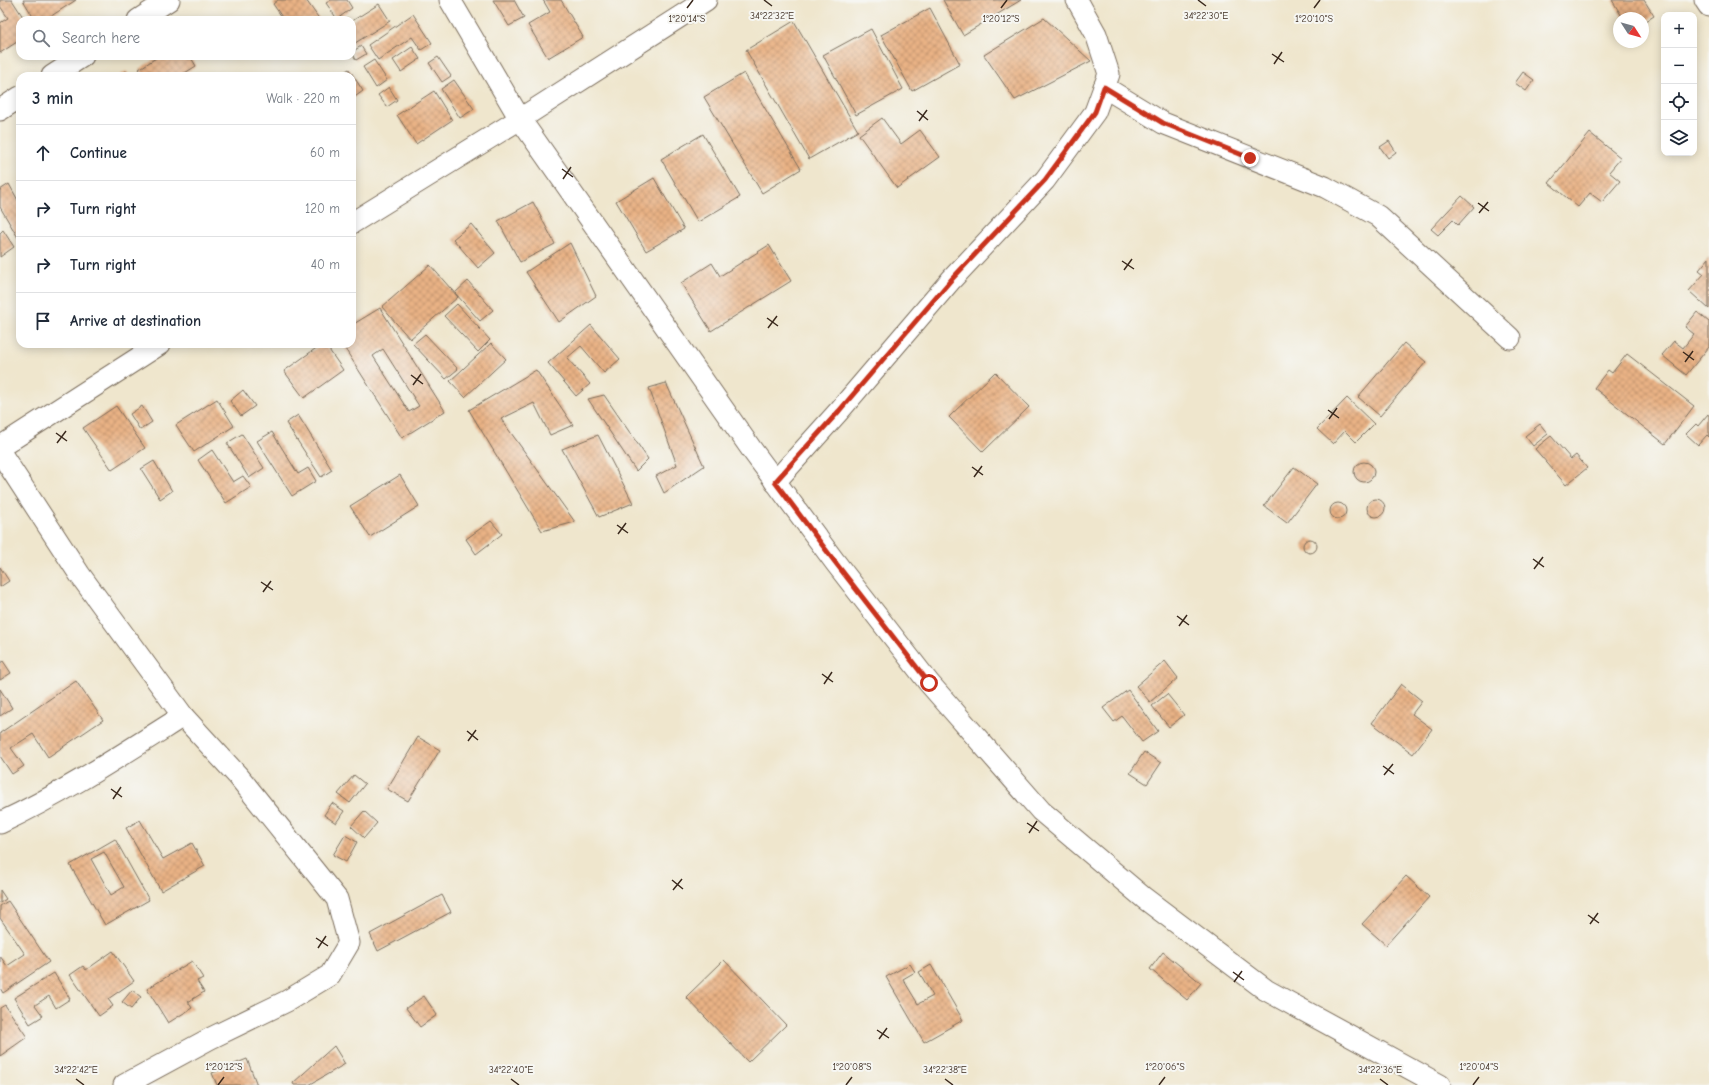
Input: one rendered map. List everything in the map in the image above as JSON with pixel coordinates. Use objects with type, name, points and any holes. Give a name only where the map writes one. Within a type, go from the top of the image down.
[{"type":"street","points":[[144,16],[169,0]]},
{"type":"street","points":[[450,0],[520,119],[646,301],[775,482],[929,683],[1041,811],[1144,898],[1266,990],[1440,1085]]},
{"type":"street","points":[[356,221],[520,119],[706,0]]},
{"type":"street","points":[[775,482],[839,411],[951,280],[1045,180],[1095,112],[1109,74],[1096,34],[1077,0]]},
{"type":"street","points":[[1705,0],[1709,6]]},
{"type":"street","points":[[58,72],[77,60]]},
{"type":"street","points":[[1104,87],[1163,123],[1325,187],[1378,216],[1510,338]]},
{"type":"street","points":[[0,110],[16,100]]},
{"type":"street","points":[[0,447],[154,348]]},
{"type":"street","points":[[0,452],[80,575],[183,716],[239,778],[337,899],[349,943],[330,975],[287,1002],[211,1038],[124,1085]]},
{"type":"street","points":[[0,823],[36,806],[97,771],[183,716]]},
{"type":"building","points":[[0,0],[12,0],[22,16],[16,16],[16,43],[0,53],[0,23],[8,18],[0,6]]},
{"type":"building","points":[[23,0],[76,0],[51,16],[33,16]]},
{"type":"building","points":[[278,0],[306,0],[317,16],[281,16],[273,4]]},
{"type":"building","points":[[331,0],[347,0],[352,8],[341,16],[335,16],[326,3]]},
{"type":"building","points":[[493,0],[514,0],[524,18],[509,26]]},
{"type":"building","points":[[543,0],[561,0],[583,37],[548,58],[528,25],[550,12]]},
{"type":"building","points":[[943,0],[1021,0],[963,35]]},
{"type":"building","points":[[1612,0],[1644,0],[1654,16],[1649,19],[1649,12],[1619,12]]},
{"type":"building","points":[[379,4],[390,21],[356,42],[356,18]]},
{"type":"building","points":[[930,8],[960,64],[912,91],[881,35]]},
{"type":"building","points":[[413,14],[432,43],[421,50],[412,37],[378,60],[368,45]]},
{"type":"building","points":[[1044,18],[1091,61],[1015,100],[984,55]]},
{"type":"building","points":[[794,21],[858,131],[809,159],[746,50]]},
{"type":"building","points":[[871,29],[903,89],[856,115],[823,55]]},
{"type":"building","points":[[361,46],[366,54],[356,60],[356,49]]},
{"type":"building","points":[[412,47],[420,59],[401,72],[393,60]]},
{"type":"building","points":[[438,57],[451,76],[442,82],[429,63]]},
{"type":"building","points":[[153,60],[192,60],[196,66],[186,72],[141,72],[139,69]]},
{"type":"building","points":[[374,60],[387,80],[376,88],[363,67]]},
{"type":"building","points":[[1523,72],[1534,80],[1526,91],[1515,83]]},
{"type":"building","points":[[744,73],[801,169],[762,193],[704,97]]},
{"type":"building","points":[[356,80],[363,91],[356,96]]},
{"type":"building","points":[[454,80],[474,109],[460,118],[441,89]]},
{"type":"building","points":[[389,87],[397,100],[387,107],[378,95]]},
{"type":"building","points":[[434,91],[452,120],[416,144],[397,115]]},
{"type":"building","points":[[882,118],[901,144],[920,130],[940,157],[897,188],[859,135]]},
{"type":"building","points":[[1590,133],[1621,158],[1609,172],[1620,181],[1602,202],[1590,193],[1578,207],[1549,183]]},
{"type":"building","points":[[703,134],[740,197],[698,222],[661,159]]},
{"type":"building","points":[[1389,141],[1396,152],[1388,158],[1380,147]]},
{"type":"building","points":[[654,178],[684,229],[646,251],[616,201]]},
{"type":"building","points":[[9,184],[16,197],[16,234],[0,207],[0,190]]},
{"type":"building","points":[[1462,196],[1474,207],[1458,225],[1453,220],[1438,235],[1431,229]]},
{"type":"building","points":[[533,202],[555,244],[520,262],[498,221]]},
{"type":"building","points":[[471,224],[495,253],[478,268],[453,239]]},
{"type":"building","points":[[3,230],[14,247],[0,257],[0,233]]},
{"type":"building","points":[[570,243],[596,296],[559,322],[526,272]]},
{"type":"building","points":[[769,245],[791,281],[711,331],[681,283],[712,263],[720,276]]},
{"type":"building","points":[[1709,258],[1709,309],[1689,291],[1704,274],[1699,270]]},
{"type":"building","points":[[430,265],[458,297],[410,339],[382,307]]},
{"type":"building","points":[[468,281],[493,310],[480,321],[455,293]]},
{"type":"building","points":[[457,304],[490,340],[478,352],[444,316]]},
{"type":"building","points":[[380,308],[445,411],[402,438],[345,348],[356,348],[356,323]],"holes":[[[383,349],[419,406],[409,412],[373,356]]]},
{"type":"building","points":[[1697,312],[1709,322],[1709,347],[1686,375],[1662,355],[1674,341],[1683,348],[1694,334],[1685,327]]},
{"type":"building","points":[[591,325],[620,359],[604,373],[581,346],[567,358],[590,384],[576,396],[548,363]]},
{"type":"building","points":[[425,334],[458,369],[446,379],[413,344]]},
{"type":"building","points":[[491,343],[506,359],[465,397],[450,381]]},
{"type":"building","points":[[1404,343],[1426,362],[1380,416],[1358,397]]},
{"type":"building","points":[[316,348],[328,348],[343,370],[304,398],[284,371]]},
{"type":"building","points":[[1627,354],[1694,406],[1665,444],[1594,388],[1608,370],[1612,373]]},
{"type":"building","points":[[536,370],[573,425],[550,435],[534,403],[501,419],[575,522],[542,531],[469,410]]},
{"type":"building","points":[[995,372],[1029,407],[983,452],[949,417]]},
{"type":"building","points":[[666,383],[704,466],[664,493],[656,476],[677,465],[649,388]]},
{"type":"building","points":[[243,390],[255,406],[241,416],[230,401]]},
{"type":"building","points":[[604,395],[648,459],[636,471],[588,399]]},
{"type":"building","points":[[1347,398],[1374,424],[1356,442],[1345,431],[1333,444],[1317,429]]},
{"type":"building","points":[[217,399],[234,426],[194,452],[176,425]]},
{"type":"building","points":[[116,406],[145,448],[112,470],[83,428]]},
{"type":"building","points":[[142,406],[152,422],[140,430],[130,414]]},
{"type":"building","points":[[1708,414],[1709,437],[1707,435],[1698,445],[1686,434],[1696,424],[1698,426]]},
{"type":"building","points":[[298,415],[332,470],[321,477],[286,423]]},
{"type":"building","points":[[1540,424],[1548,434],[1533,446],[1525,436]]},
{"type":"building","points":[[272,432],[298,474],[308,468],[316,481],[292,496],[257,441]]},
{"type":"building","points":[[242,434],[264,468],[249,478],[227,443]]},
{"type":"building","points":[[598,435],[633,503],[599,517],[562,449]]},
{"type":"building","points":[[1551,436],[1571,459],[1576,455],[1587,468],[1566,485],[1535,449]]},
{"type":"building","points":[[212,450],[233,482],[243,476],[251,487],[226,503],[198,460]]},
{"type":"building","points":[[154,461],[172,491],[160,499],[141,469]]},
{"type":"building","points":[[1364,462],[1371,465],[1374,472],[1371,479],[1364,482],[1357,479],[1354,472],[1357,465]]},
{"type":"building","points":[[1294,467],[1317,484],[1287,523],[1264,506]]},
{"type":"building","points":[[400,475],[419,506],[370,537],[350,506]]},
{"type":"building","points":[[1376,499],[1382,502],[1385,508],[1382,514],[1376,517],[1370,514],[1367,508],[1370,502]]},
{"type":"building","points":[[1335,503],[1341,503],[1346,508],[1344,517],[1341,519],[1335,519],[1330,514],[1330,508]]},
{"type":"building","points":[[491,521],[502,534],[476,554],[466,539]]},
{"type":"building","points":[[1310,539],[1315,541],[1317,546],[1315,551],[1310,553],[1305,551],[1303,546],[1305,541]]},
{"type":"building","points":[[0,567],[9,581],[0,587]]},
{"type":"building","points":[[3,661],[11,673],[0,680],[0,663]]},
{"type":"building","points":[[1165,661],[1178,678],[1150,702],[1136,686]]},
{"type":"building","points":[[76,681],[103,720],[48,757],[33,734],[11,748],[24,766],[12,774],[0,756],[0,733]]},
{"type":"building","points":[[1401,684],[1422,701],[1412,714],[1432,729],[1413,754],[1372,723]]},
{"type":"building","points":[[0,689],[12,708],[0,716]]},
{"type":"building","points":[[1128,690],[1158,731],[1142,742],[1122,716],[1114,722],[1103,708]]},
{"type":"building","points":[[1167,694],[1184,715],[1169,727],[1152,706]]},
{"type":"building","points":[[418,737],[440,750],[408,801],[387,789]]},
{"type":"building","points":[[1144,752],[1161,763],[1147,784],[1130,773]]},
{"type":"building","points":[[354,775],[365,784],[350,803],[338,794]]},
{"type":"building","points":[[332,803],[344,811],[336,823],[324,815]]},
{"type":"building","points":[[364,811],[377,823],[364,838],[351,826]]},
{"type":"building","points":[[140,820],[163,859],[192,843],[205,866],[161,891],[126,828]]},
{"type":"building","points":[[345,835],[357,842],[346,862],[333,855]]},
{"type":"building","points":[[115,839],[149,900],[105,925],[70,865]],"holes":[[[104,852],[124,887],[111,895],[91,859]]]},
{"type":"building","points":[[1406,876],[1429,897],[1386,945],[1362,924]]},
{"type":"building","points":[[0,890],[6,899],[0,903]]},
{"type":"building","points":[[442,895],[451,912],[378,951],[370,934]]},
{"type":"building","points":[[8,901],[49,962],[3,993],[0,988],[0,956],[7,966],[25,954],[0,918],[0,906]]},
{"type":"building","points":[[113,951],[134,981],[108,999],[113,1006],[99,1016],[70,975],[83,966],[86,970]]},
{"type":"building","points":[[1163,952],[1201,983],[1187,1000],[1150,969]]},
{"type":"building","points":[[724,960],[786,1025],[748,1062],[686,997]]},
{"type":"building","points":[[192,961],[203,978],[197,981],[204,992],[188,1002],[192,1008],[168,1023],[147,989]]},
{"type":"building","points":[[910,964],[915,972],[903,979],[918,1004],[933,996],[919,972],[931,965],[963,1020],[924,1042],[886,977]]},
{"type":"building","points":[[54,973],[70,999],[56,1008],[49,996],[35,1005],[43,1016],[30,1024],[14,998]]},
{"type":"building","points":[[132,990],[141,997],[131,1009],[122,1002]]},
{"type":"building","points":[[424,996],[437,1015],[420,1027],[406,1008]]},
{"type":"building","points":[[5,1005],[27,1037],[0,1056],[0,1008]]},
{"type":"building","points":[[334,1046],[345,1064],[309,1085],[294,1085],[293,1083]]},
{"type":"building","points":[[247,1059],[257,1085],[217,1085],[212,1073]]},
{"type":"route","points":[[929,683],[775,482],[839,411],[951,280],[1045,180],[1095,112],[1104,87],[1163,123],[1250,158]]}]
